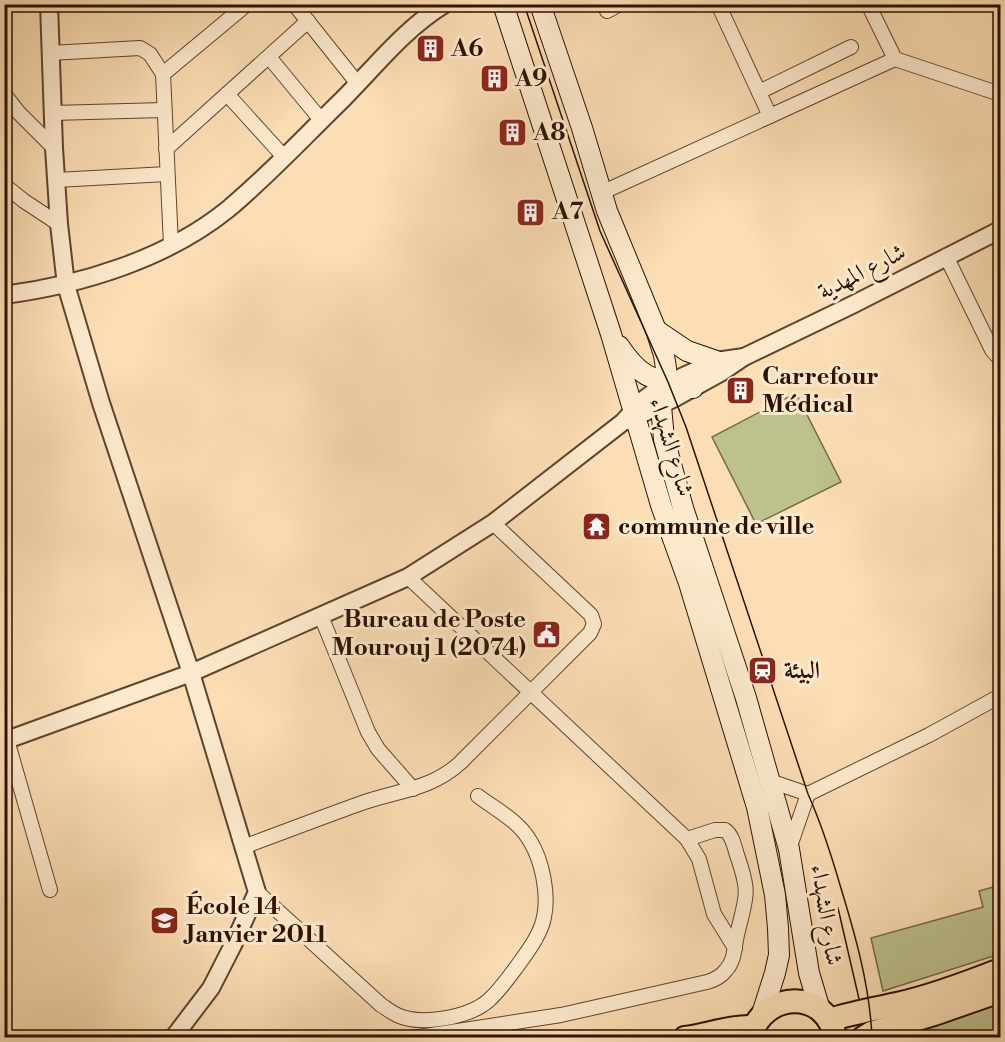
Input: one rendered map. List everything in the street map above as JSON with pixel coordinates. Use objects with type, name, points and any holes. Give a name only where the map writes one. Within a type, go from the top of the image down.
[{"type":"highway","points":[[685,1038],[755,1026],[772,1006],[790,1001],[809,1004],[828,1023],[861,1010],[898,1004],[939,992],[1000,970]]},
{"type":"highway","points":[[863,1038],[871,1033],[1000,991]]},
{"type":"main road","name":"شارع الشهداء","points":[[503,4],[610,334],[631,416],[689,583],[757,807],[775,896],[779,955],[775,973],[755,1026]]},
{"type":"main road","name":"شارع الشهداء","points":[[540,4],[582,128],[601,193],[664,355],[668,382],[661,406],[663,437],[770,781],[789,849],[809,973],[828,1023]]},
{"type":"main road","points":[[656,330],[687,351],[716,361]]},
{"type":"main road","points":[[610,334],[626,357],[650,378],[660,382],[693,387]]},
{"type":"street","points":[[49,4],[54,148],[66,285],[101,403],[191,673],[256,892],[381,1005],[397,1015],[447,1024],[492,1025],[568,1014],[707,982],[714,980],[727,970],[731,963],[746,905],[747,887],[731,836],[725,830],[719,829],[687,839]]},
{"type":"street","points":[[163,74],[247,4]]},
{"type":"street","points":[[294,4],[358,84]]},
{"type":"street","points":[[7,292],[66,285],[145,257],[171,245],[225,211],[284,158],[412,28],[445,4]]},
{"type":"street","points":[[607,11],[620,4]]},
{"type":"street","points":[[717,4],[770,116]]},
{"type":"street","points":[[868,4],[895,59]]},
{"type":"street","points":[[166,148],[308,21]]},
{"type":"street","points":[[759,92],[851,47]]},
{"type":"street","points":[[50,53],[140,48],[150,54],[163,74],[171,245]]},
{"type":"street","points":[[268,57],[321,120]]},
{"type":"street","points":[[601,193],[895,59],[1000,94]]},
{"type":"street","points":[[4,94],[19,113],[54,148]]},
{"type":"street","points":[[227,94],[284,158]]},
{"type":"street","points":[[52,113],[164,110]]},
{"type":"street","points":[[56,180],[167,174]]},
{"type":"street","points":[[4,185],[59,224]]},
{"type":"street","name":"شارع المهدية","points":[[744,357],[1000,230]]},
{"type":"street","points":[[946,256],[992,350],[1000,359]]},
{"type":"street","points":[[50,890],[6,741],[191,673],[408,577],[493,523],[631,416],[653,392],[668,382],[716,361],[744,357]]},
{"type":"street","points":[[631,416],[661,406],[744,357]]},
{"type":"street","points":[[243,847],[359,804],[428,785],[451,772],[590,633],[594,624],[593,620],[493,523]]},
{"type":"street","points":[[408,577],[687,839],[699,859],[714,914],[735,948]]},
{"type":"street","points":[[321,616],[368,732],[378,749],[413,789]]},
{"type":"street","points":[[770,781],[808,794],[929,735],[1000,696]]},
{"type":"street","points":[[789,849],[808,794]]},
{"type":"street","points":[[412,1038],[476,1010],[489,1000],[522,959],[538,933],[544,916],[545,897],[540,865],[530,840],[514,823],[478,796]]},
{"type":"street","points":[[174,1038],[211,988],[256,892]]},
{"type":"street","points":[[489,1000],[492,1025]]},
{"type":"green space","points":[[796,393],[841,482],[756,524],[712,437]]},
{"type":"green space","points":[[1000,885],[1000,954],[883,991],[871,938],[983,907],[979,891]]},
{"type":"green space","points":[[1000,1000],[1000,1037],[884,1037]]},
{"type":"tram line","points":[[524,4],[600,231],[686,427],[825,839],[861,960],[872,1038]]},
{"type":"tram line","points":[[838,908],[859,999]]},
{"type":"place","name":"A6","points":[[430,49]]},
{"type":"place","name":"A9","points":[[494,79]]},
{"type":"place","name":"A8","points":[[512,133]]},
{"type":"place","name":"A7","points":[[531,212]]},
{"type":"place","name":"Carrefour Médical","points":[[741,391]]},
{"type":"place","name":"commune de ville","points":[[597,527]]},
{"type":"place","name":"Bureau de Poste Mourouj 1 (2074)","points":[[547,634]]},
{"type":"place","name":"البيئة","points":[[763,671]]},
{"type":"place","name":"École 14 Janvier 2011","points":[[165,921]]}]
